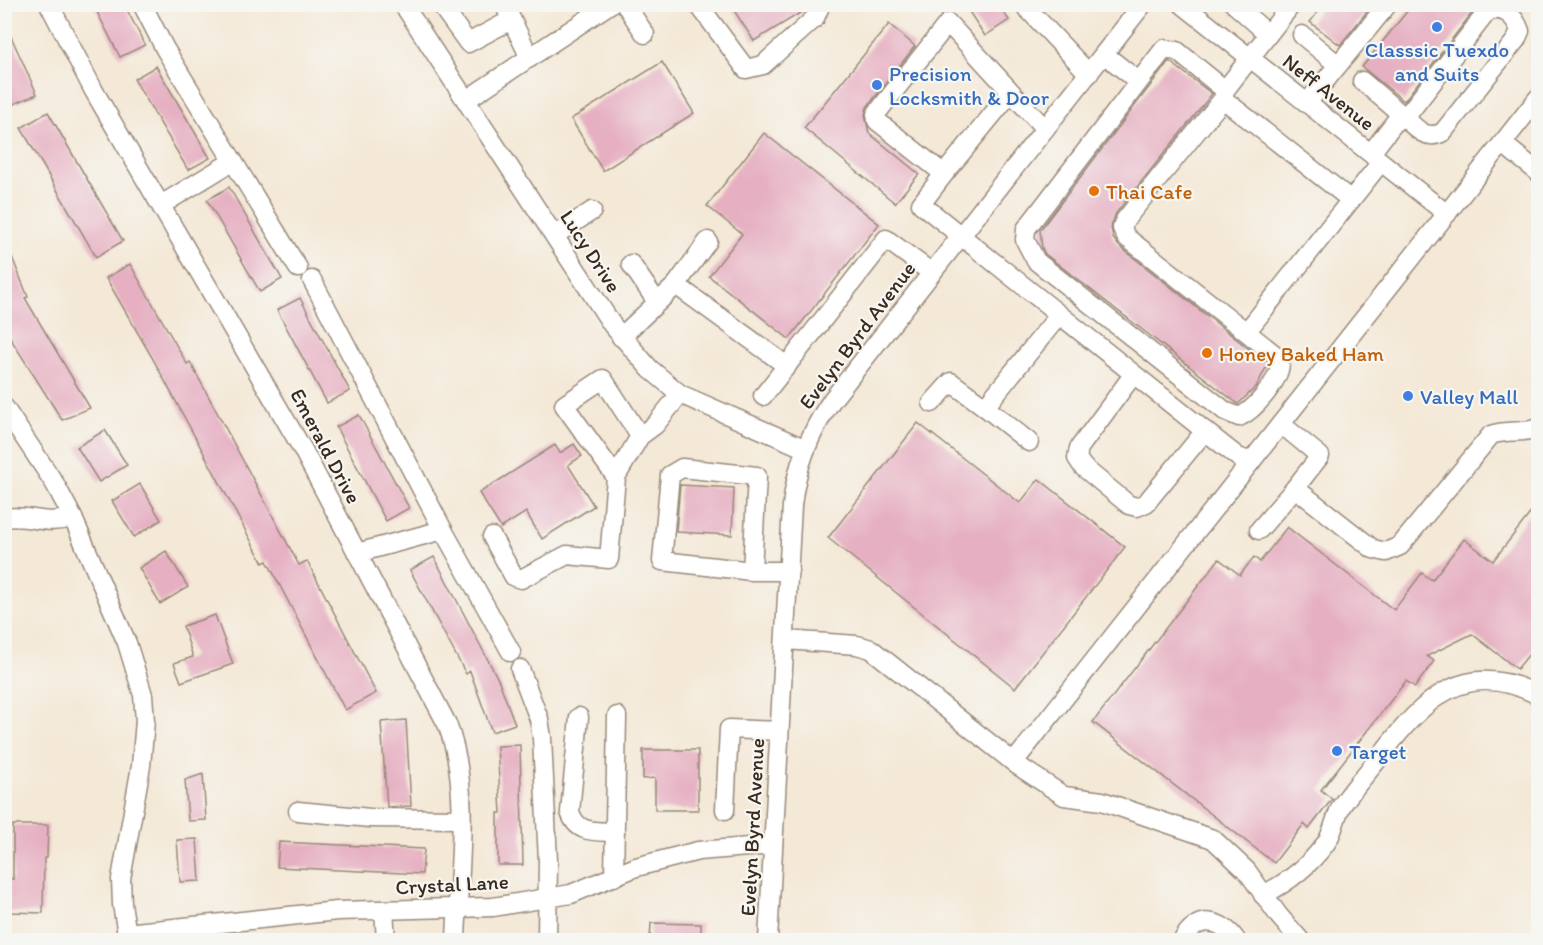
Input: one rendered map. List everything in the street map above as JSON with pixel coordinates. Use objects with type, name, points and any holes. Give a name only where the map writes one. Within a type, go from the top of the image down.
[{"type":"street","name":"Emerald Drive","points":[[49,4],[94,91],[284,415],[448,729],[457,761],[460,819],[456,940]]},
{"type":"street","points":[[142,4],[165,49],[305,274],[511,652]]},
{"type":"street","name":"Lucy Drive","points":[[403,4],[621,337],[650,369],[680,394],[806,449]]},
{"type":"street","points":[[440,4],[468,43],[508,12],[530,58]]},
{"type":"street","points":[[466,99],[610,4]]},
{"type":"street","points":[[625,4],[645,34]]},
{"type":"street","points":[[708,8],[746,69],[763,65],[815,18],[821,4]]},
{"type":"street","points":[[1023,4],[1089,74]]},
{"type":"street","name":"Evelyn Byrd Avenue","points":[[768,940],[793,496],[806,449],[832,400],[1143,4]]},
{"type":"street","name":"Neff Avenue","points":[[1182,4],[1447,214]]},
{"type":"street","points":[[1234,4],[1268,34]]},
{"type":"street","points":[[1292,4],[1224,94],[1125,220],[1122,228],[1126,237],[1278,357],[1280,363],[1275,379],[1247,414],[1239,417],[1232,416],[1036,261],[1025,240],[1026,229],[1032,219],[1158,53],[1170,48],[1224,94],[1351,200]]},
{"type":"street","points":[[1307,103],[1388,4]]},
{"type":"street","points":[[1246,331],[1351,200],[1403,116],[1487,12],[1494,9],[1503,10],[1516,21],[1520,31],[1516,40],[1443,132],[1434,137],[1427,136],[1403,116],[1362,81]]},
{"type":"street","points":[[944,174],[877,121],[876,114],[948,23],[1045,129]]},
{"type":"street","points":[[1302,35],[1338,65]]},
{"type":"street","points":[[1104,54],[1138,81]]},
{"type":"street","points":[[1011,92],[921,204],[1133,375],[1238,457],[1251,462]]},
{"type":"street","points":[[1014,762],[1539,98]]},
{"type":"street","points":[[1503,144],[1539,172]]},
{"type":"street","points":[[160,205],[233,161]]},
{"type":"street","points":[[555,235],[592,210]]},
{"type":"street","points":[[763,396],[886,239],[932,273]]},
{"type":"street","points":[[621,337],[676,285],[708,241]]},
{"type":"street","points":[[631,264],[657,302]]},
{"type":"street","points":[[676,285],[786,366]]},
{"type":"street","points":[[986,407],[1059,315]]},
{"type":"street","points":[[1133,375],[1079,448],[1077,458],[1083,467],[1129,505],[1137,507],[1146,503],[1205,431]]},
{"type":"street","points":[[616,477],[564,405],[603,379],[640,436]]},
{"type":"street","points":[[932,403],[951,382],[1029,442]]},
{"type":"street","points":[[1172,405],[1190,383]]},
{"type":"street","points":[[492,537],[514,577],[521,579],[567,555],[609,559],[616,477],[640,436],[655,425],[680,394]]},
{"type":"street","points":[[4,407],[55,484],[73,518],[127,643],[145,704],[141,765],[121,879],[127,937]]},
{"type":"street","points":[[1259,531],[1320,456],[1281,424]]},
{"type":"street","points":[[1295,488],[1373,549],[1386,552],[1400,546],[1491,435],[1504,430],[1529,432],[1539,428]]},
{"type":"street","points":[[752,571],[757,476],[682,468],[670,475],[662,561],[752,571],[789,571]]},
{"type":"street","points":[[4,518],[27,517],[49,523],[73,518]]},
{"type":"street","points":[[357,553],[443,530]]},
{"type":"street","points":[[785,640],[856,645],[872,649],[1014,762],[1064,796],[1102,801],[1214,839],[1247,871],[1263,895],[1300,940]]},
{"type":"street","points":[[520,669],[541,728],[549,899],[547,940]]},
{"type":"street","points":[[1263,895],[1290,881],[1328,841],[1341,807],[1424,703],[1444,691],[1497,680],[1516,684],[1539,695]]},
{"type":"street","points":[[614,877],[617,716]]},
{"type":"street","points":[[579,717],[570,812],[574,823],[582,830],[615,832]]},
{"type":"street","points":[[725,810],[729,729],[779,731]]},
{"type":"street","points":[[298,811],[370,819],[460,819]]},
{"type":"street","name":"Crystal Lane","points":[[127,937],[279,916],[384,910],[457,910],[549,899],[590,889],[636,867],[698,851],[773,845]]},
{"type":"street","points":[[384,910],[386,940]]},
{"type":"street","points":[[1183,940],[1196,925],[1212,922],[1227,928],[1236,940]]},
{"type":"building","points":[[93,4],[124,4],[145,45],[120,57]]},
{"type":"building","points":[[739,4],[809,4],[807,9],[754,41],[733,9]]},
{"type":"building","points":[[964,4],[998,4],[1009,20],[985,36]]},
{"type":"building","points":[[1324,4],[1373,4],[1340,45],[1310,22]]},
{"type":"building","points":[[1413,4],[1479,4],[1404,101],[1362,67]]},
{"type":"building","points":[[4,21],[37,94],[4,108]]},
{"type":"building","points":[[889,24],[915,46],[867,107],[865,115],[869,133],[919,174],[895,203],[804,128]]},
{"type":"building","points":[[1169,61],[1212,94],[1116,213],[1111,227],[1113,238],[1119,246],[1268,364],[1256,387],[1238,404],[1045,254],[1042,248],[1040,230]]},
{"type":"building","points":[[662,62],[694,113],[603,171],[571,119]]},
{"type":"building","points":[[156,66],[210,158],[188,170],[134,79]]},
{"type":"building","points":[[48,112],[123,241],[96,257],[21,128]]},
{"type":"building","points":[[764,133],[879,224],[789,339],[709,276],[742,234],[707,206]]},
{"type":"building","points":[[229,187],[282,279],[260,292],[207,200]]},
{"type":"building","points":[[4,237],[28,297],[25,298],[90,408],[62,420],[12,341],[4,322]]},
{"type":"building","points":[[130,264],[187,364],[190,362],[299,565],[307,561],[376,693],[345,710],[267,561],[263,563],[153,359],[106,278]]},
{"type":"building","points":[[300,298],[350,391],[327,403],[277,310]]},
{"type":"building","points":[[359,415],[409,508],[386,521],[336,427]]},
{"type":"building","points":[[918,423],[1020,503],[1039,479],[1125,547],[1015,688],[828,538]]},
{"type":"building","points":[[105,430],[127,465],[99,482],[77,447]]},
{"type":"building","points":[[574,444],[582,456],[568,465],[594,506],[542,539],[526,512],[501,528],[479,493],[555,445],[560,453]]},
{"type":"building","points":[[140,484],[161,520],[134,537],[112,501]]},
{"type":"building","points":[[680,485],[734,488],[732,535],[676,532]]},
{"type":"building","points":[[1539,502],[1539,642],[1517,669],[1472,634],[1427,656],[1434,661],[1415,687],[1406,681],[1321,790],[1332,799],[1309,829],[1304,824],[1274,863],[1093,722],[1219,559],[1240,575],[1254,557],[1260,562],[1287,527],[1394,610],[1422,573],[1432,580],[1464,539],[1493,561]]},
{"type":"building","points":[[166,551],[188,587],[160,604],[139,568]]},
{"type":"building","points":[[434,557],[499,681],[515,724],[492,732],[470,671],[466,674],[410,570]]},
{"type":"building","points":[[215,615],[233,664],[181,682],[174,663],[193,657],[183,626]]},
{"type":"building","points":[[406,720],[411,806],[387,807],[381,722]]},
{"type":"building","points":[[520,745],[523,865],[498,865],[498,813],[501,813],[497,746]]},
{"type":"building","points":[[643,750],[698,750],[698,810],[655,810],[655,778],[643,779]]},
{"type":"building","points":[[203,774],[206,820],[188,821],[185,780]]},
{"type":"building","points":[[13,825],[48,825],[47,858],[44,858],[43,913],[9,912],[9,879],[13,879]]},
{"type":"building","points":[[197,839],[200,881],[180,882],[177,840]]},
{"type":"building","points":[[279,842],[424,849],[422,874],[277,867]]},
{"type":"building","points":[[651,923],[701,924],[701,940],[650,940]]},
{"type":"place","name":"Classsic Tuexdo and Suits","points":[[1437,27]]},
{"type":"place","name":"Precision Locksmith & Door","points":[[877,85]]},
{"type":"place","name":"Thai Cafe","points":[[1094,191]]},
{"type":"place","name":"Honey Baked Ham","points":[[1207,353]]},
{"type":"place","name":"Valley Mall","points":[[1408,396]]},
{"type":"place","name":"Target","points":[[1337,751]]}]
